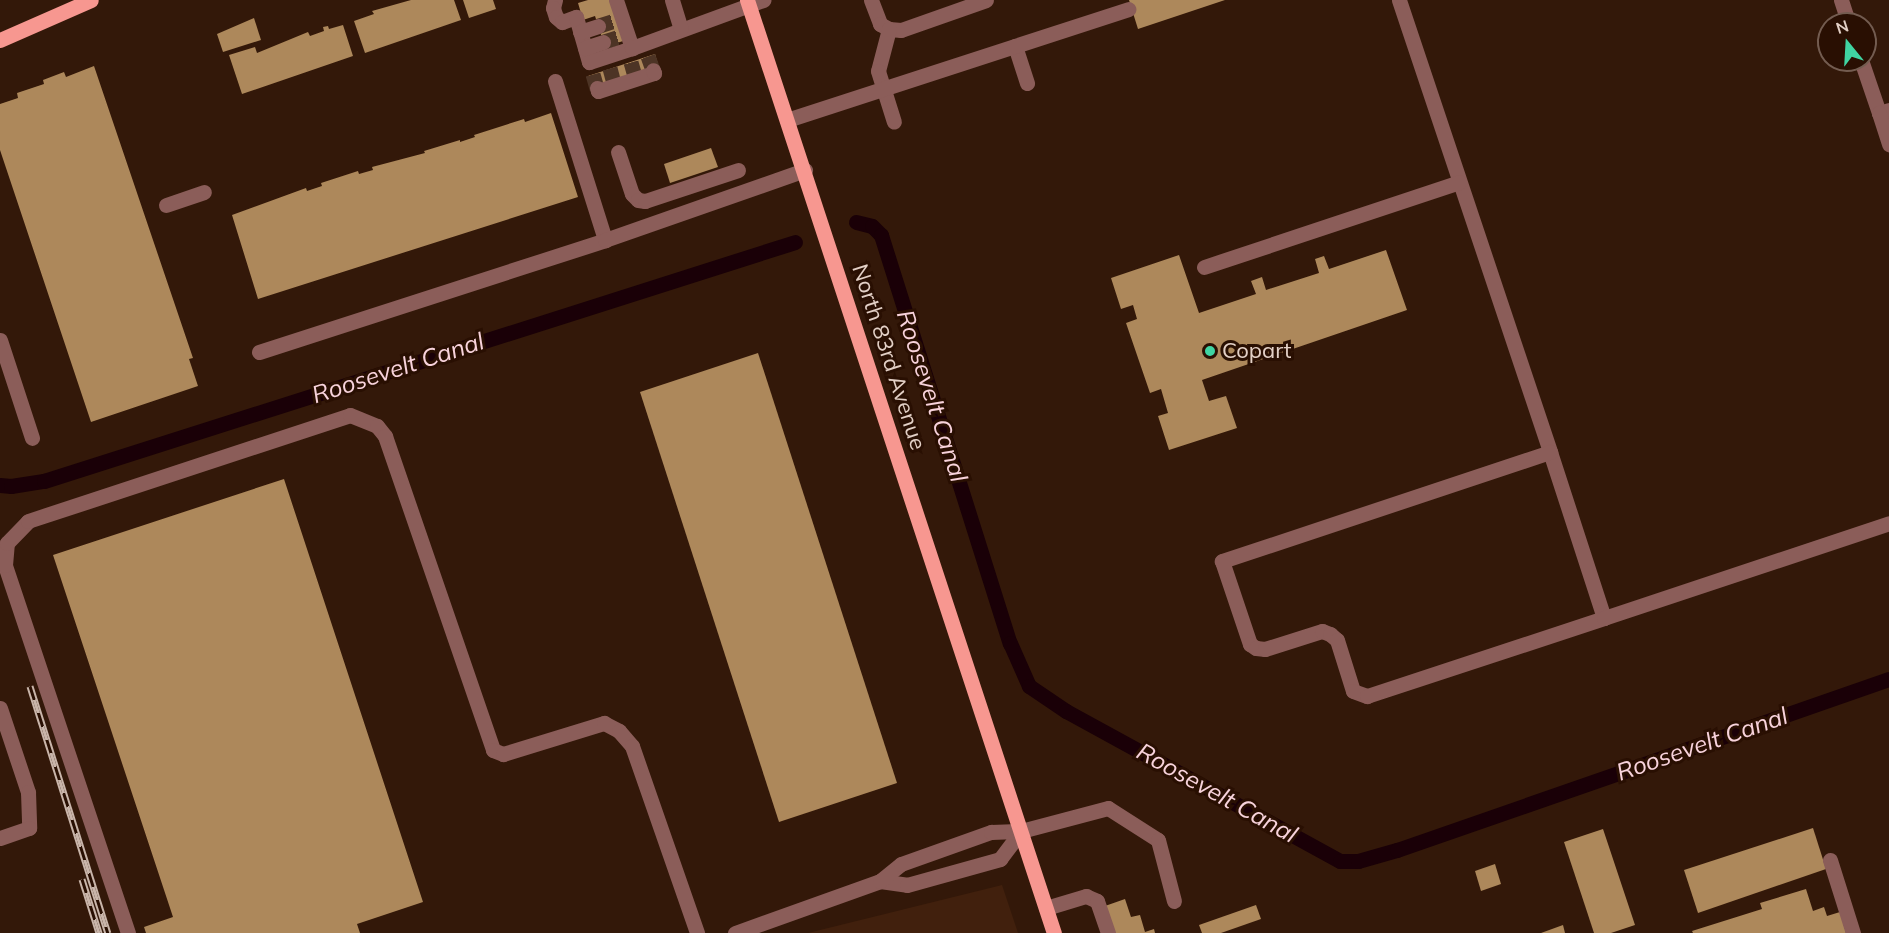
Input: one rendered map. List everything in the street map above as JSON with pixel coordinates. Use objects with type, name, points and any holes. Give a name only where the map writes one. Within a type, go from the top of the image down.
[{"type":"main road","points":[[0,40],[91,0]]},
{"type":"main road","name":"North 83rd Avenue","points":[[753,2],[787,120],[1054,933]]},
{"type":"street","points":[[555,0],[553,8],[556,16],[562,22],[576,17],[598,91],[610,67],[636,55]]},
{"type":"street","points":[[616,0],[620,19],[636,55]]},
{"type":"street","points":[[672,0],[681,29]]},
{"type":"street","points":[[871,0],[880,24],[889,29],[901,30],[986,0]]},
{"type":"street","points":[[1399,0],[1604,618]]},
{"type":"street","points":[[591,68],[610,67],[681,29],[753,2]]},
{"type":"street","points":[[787,120],[1128,9]]},
{"type":"street","points":[[580,32],[598,26]]},
{"type":"street","points":[[889,29],[878,71],[894,122]]},
{"type":"street","points":[[1015,46],[1028,83]]},
{"type":"street","points":[[1866,72],[1884,112],[1889,144]]},
{"type":"street","points":[[555,81],[605,240]]},
{"type":"street","points":[[618,152],[632,194],[639,200],[645,201],[738,170]]},
{"type":"street","points":[[259,352],[605,240],[805,170]]},
{"type":"street","points":[[1204,267],[1459,182]]},
{"type":"street","points":[[166,205],[204,192]]},
{"type":"street","points":[[0,340],[32,438]]},
{"type":"street","points":[[128,933],[5,565],[7,543],[28,521],[350,415],[377,426],[385,436],[493,750],[503,754],[604,723],[619,731],[632,746],[697,933]]},
{"type":"street","points":[[1550,452],[1221,561],[1250,644],[1264,649],[1322,631],[1330,634],[1337,640],[1353,691],[1367,696],[1889,523]]},
{"type":"street","points":[[0,708],[27,792],[29,828],[0,838]]},
{"type":"street","points":[[735,933],[880,881],[901,864],[991,832],[1021,831],[1108,808],[1158,840],[1174,901]]},
{"type":"street","points":[[880,881],[907,885],[1000,859],[1021,831]]},
{"type":"street","points":[[1830,860],[1853,933]]},
{"type":"street","points":[[1046,908],[1086,896],[1097,901],[1108,933]]},
{"type":"shaded area","points":[[1002,885],[1018,933],[808,933]]},
{"type":"building","points":[[411,0],[454,0],[461,20],[365,53],[354,21],[374,14],[372,11]]},
{"type":"building","points":[[463,0],[493,0],[496,9],[469,18]]},
{"type":"building","points":[[588,0],[610,0],[623,41],[605,47],[595,16],[583,20],[578,3]]},
{"type":"building","points":[[1129,0],[1225,0],[1138,29]]},
{"type":"building","points":[[254,18],[261,40],[223,52],[217,34]]},
{"type":"building","points":[[343,25],[353,56],[242,94],[229,55],[255,47],[257,53],[308,32],[310,36],[324,31],[323,27],[328,26],[329,29]]},
{"type":"building","points":[[655,54],[659,68],[592,90],[588,76]]},
{"type":"building","points":[[94,66],[193,358],[189,359],[198,386],[91,422],[0,150],[0,104],[18,98],[17,93],[44,84],[43,80],[64,72],[66,77]]},
{"type":"building","points":[[551,113],[578,197],[258,299],[232,215],[306,188],[307,191],[322,186],[321,183],[358,171],[359,174],[373,170],[372,167],[425,153],[424,151],[460,140],[460,142],[475,137],[474,135],[524,119],[525,122]]},
{"type":"building","points":[[711,148],[718,167],[670,183],[664,164]]},
{"type":"building","name":"Copart","points":[[1386,250],[1407,310],[1202,380],[1209,401],[1226,396],[1237,428],[1169,450],[1158,416],[1168,413],[1161,389],[1150,393],[1126,323],[1137,319],[1133,305],[1121,309],[1111,278],[1179,255],[1199,313],[1256,294],[1251,281],[1262,277],[1266,290],[1319,273],[1315,259],[1324,256],[1329,269]]},
{"type":"building","points":[[758,353],[897,783],[779,822],[640,392]]},
{"type":"building","points":[[284,479],[423,902],[357,924],[360,933],[146,933],[144,927],[173,917],[53,555]]},
{"type":"building","points":[[1813,828],[1826,869],[1698,913],[1684,870]]},
{"type":"building","points":[[1603,829],[1635,925],[1611,933],[1594,933],[1564,842]]},
{"type":"building","points":[[1495,864],[1501,884],[1481,891],[1475,871]]},
{"type":"building","points":[[1806,889],[1813,911],[1824,907],[1827,916],[1840,912],[1846,933],[1693,933],[1692,931],[1762,909],[1760,903]]},
{"type":"building","points":[[1125,899],[1131,917],[1140,915],[1145,932],[1154,929],[1155,933],[1114,933],[1105,906]]},
{"type":"building","points":[[1256,905],[1261,919],[1221,933],[1202,933],[1199,925]]},
{"type":"building","points":[[1563,925],[1565,933],[1541,933]]},
{"type":"waterway","name":"Roosevelt Canal","points":[[856,222],[872,226],[881,235],[1010,643],[1029,686],[1066,711],[1340,861],[1358,861],[1397,850],[1889,679]]},
{"type":"waterway","name":"Roosevelt Canal","points":[[0,485],[11,486],[44,481],[795,242]]},
{"type":"tunnel","points":[[598,26],[617,20]]},
{"type":"tunnel","points":[[603,42],[622,36]]},
{"type":"tunnel","points":[[648,56],[653,70]]},
{"type":"tunnel","points":[[631,62],[635,76]]},
{"type":"tunnel","points":[[610,68],[614,83]]},
{"type":"tunnel","points":[[593,74],[597,88]]},
{"type":"railway","points":[[30,686],[108,933]]},
{"type":"railway","points":[[82,879],[99,933]]},
{"type":"place","name":"Copart","points":[[1210,351]]}]
